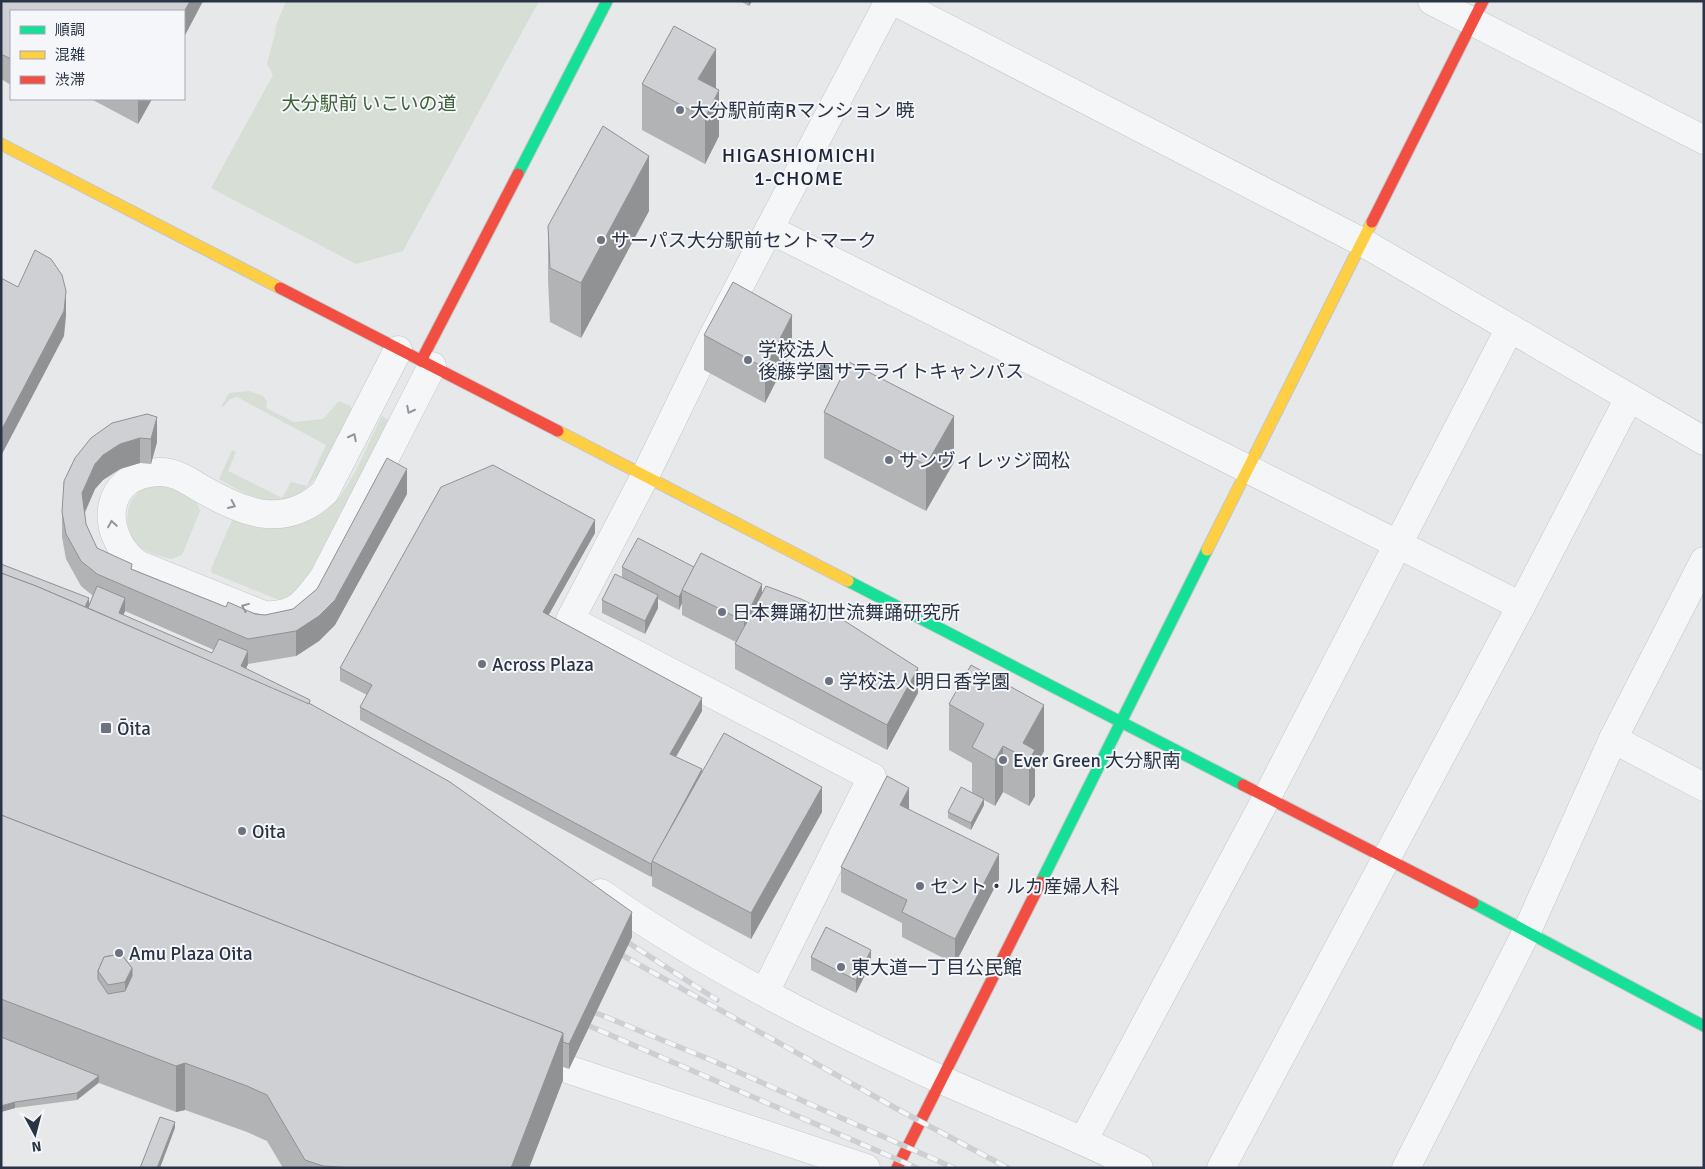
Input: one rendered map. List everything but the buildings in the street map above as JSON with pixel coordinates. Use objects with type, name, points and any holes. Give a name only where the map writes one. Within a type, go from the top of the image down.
[{"type":"street","points":[[417,359],[325,492],[312,503],[292,512],[265,515],[246,511],[179,475],[161,472],[147,473],[134,477],[122,487],[110,516],[113,532],[126,555],[137,564],[264,615],[278,616],[293,611],[306,602],[324,577],[417,359],[607,1]]},
{"type":"street","points":[[765,992],[872,777],[570,620],[645,476],[711,340],[888,1]]},
{"type":"street","points":[[894,1],[1362,242],[1704,442]]},
{"type":"street","points":[[1432,1],[1478,12],[1704,140]]},
{"type":"street","points":[[897,1168],[1478,12]]},
{"type":"street","points":[[1,144],[1527,931],[1704,1026]]},
{"type":"street","points":[[769,229],[1521,606]]},
{"type":"street","points":[[1083,1141],[1267,797],[1396,544],[1510,328]]},
{"type":"street","points":[[1221,1168],[1521,606],[1629,398]]},
{"type":"street","points":[[1406,1168],[1527,931],[1613,739],[1704,561]]},
{"type":"street","points":[[1613,739],[1704,787]]},
{"type":"street","points":[[579,878],[653,929],[765,992],[941,1079],[1083,1141],[1139,1168]]},
{"type":"street","points":[[508,1049],[866,1168]]},
{"type":"green space","name":"大分駅前 いこいの道","points":[[286,1],[539,1],[403,251],[356,264],[211,188],[273,75],[267,64],[277,26],[271,38]]},
{"type":"green space","points":[[249,391],[263,396],[267,401],[266,408],[294,422],[323,419],[339,401],[351,406],[351,410],[328,460],[318,476],[306,488],[291,497],[274,500],[254,497],[219,479],[232,450],[236,452],[228,471],[282,498],[291,482],[307,486],[326,445],[237,397],[230,399],[221,407],[229,393]]},
{"type":"green space","points":[[382,416],[391,422],[306,583],[286,599],[279,600],[212,573],[211,569],[232,520],[261,527],[291,526],[319,516],[331,507],[352,477]]},
{"type":"green space","points":[[161,484],[195,498],[200,511],[182,555],[171,559],[141,548],[135,543],[128,528],[128,512],[134,498],[144,489]]},
{"type":"railway","points":[[618,936],[717,1000]]},
{"type":"railway","points":[[611,949],[899,1110],[1008,1168]]},
{"type":"railway","points":[[584,1008],[711,1060],[954,1168]]},
{"type":"railway","points":[[578,1021],[917,1168]]},
{"type":"traffic: fast","points":[[518,174],[607,1]]},
{"type":"traffic: fast","points":[[1041,882],[1207,550]]},
{"type":"traffic: fast","points":[[848,581],[1243,785]]},
{"type":"traffic: fast","points":[[1473,903],[1704,1026]]},
{"type":"traffic: slow","points":[[1,144],[280,288]]},
{"type":"traffic: slow","points":[[1207,550],[1372,222]]},
{"type":"traffic: slow","points":[[558,431],[848,581]]},
{"type":"traffic: jam","points":[[1372,222],[1483,1]]},
{"type":"traffic: jam","points":[[421,361],[518,174]]},
{"type":"traffic: jam","points":[[280,288],[558,431]]},
{"type":"traffic: jam","points":[[1243,785],[1473,903]]},
{"type":"traffic: jam","points":[[897,1168],[1041,882]]},
{"type":"place","name":"大分駅前南Rマンション 暁","points":[[680,110]]},
{"type":"place","name":"サーパス大分駅前セントマーク","points":[[601,240]]},
{"type":"place","name":"学校法人 後藤学園サテライトキャンパス","points":[[748,360]]},
{"type":"place","name":"サンヴィレッジ岡松","points":[[889,460]]},
{"type":"place","name":"日本舞踊初世流舞踊研究所","points":[[722,612]]},
{"type":"place","name":"Across Plaza","points":[[482,664]]},
{"type":"place","name":"学校法人明日香学園","points":[[829,681]]},
{"type":"place","name":"Ōita","points":[[106,728]]},
{"type":"place","name":"Ever Green 大分駅南","points":[[1003,760]]},
{"type":"place","name":"Oita","points":[[242,831]]},
{"type":"place","name":"セント・ルカ産婦人科","points":[[920,886]]},
{"type":"place","name":"Amu Plaza Oita","points":[[119,953]]},
{"type":"place","name":"東大道一丁目公民館","points":[[841,967]]},
{"type":"district","name":"HIGASHIOMICHI 1-CHOME","points":[[799,166]]}]
